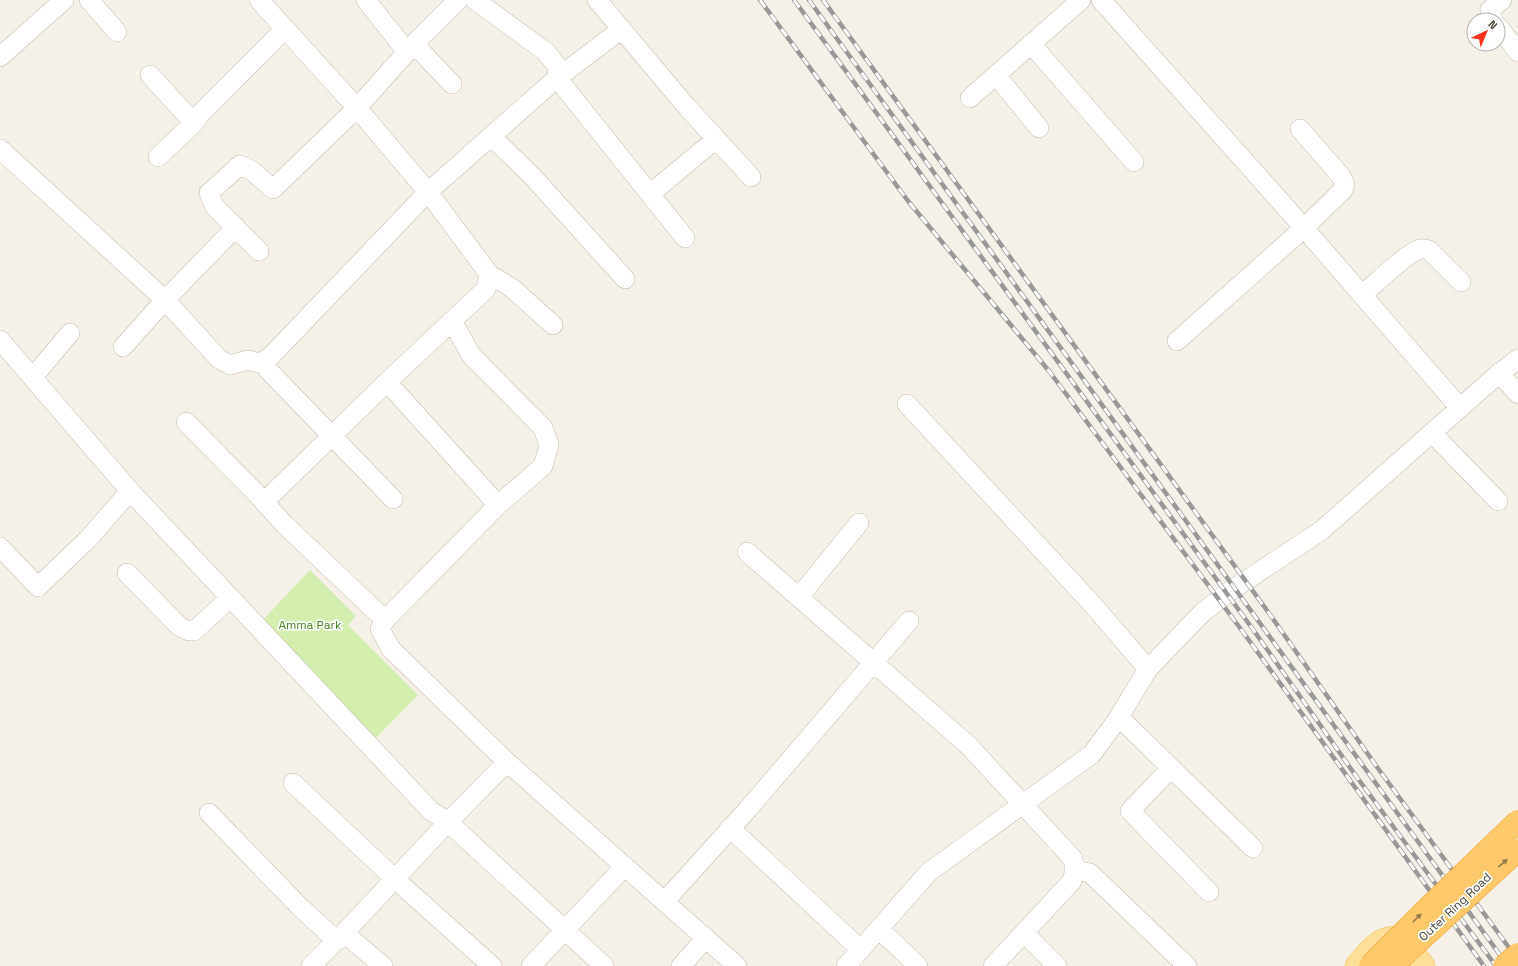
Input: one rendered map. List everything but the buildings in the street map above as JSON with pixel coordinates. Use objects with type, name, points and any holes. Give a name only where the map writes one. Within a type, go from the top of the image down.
[{"type":"highway","points":[[1370,966],[1518,821]]},
{"type":"highway","name":"Outer Ring Road","points":[[1392,966],[1518,850]]},
{"type":"highway","points":[[1504,966],[1518,954]]},
{"type":"main road","points":[[1356,966],[1371,948],[1381,941],[1391,937],[1401,940],[1408,946],[1424,966]]},
{"type":"street","points":[[0,57],[64,0]]},
{"type":"street","points":[[89,0],[117,32]]},
{"type":"street","points":[[259,0],[357,108],[428,192],[489,274],[512,288],[553,324]]},
{"type":"street","points":[[366,0],[411,48],[452,84]]},
{"type":"street","points":[[259,251],[214,206],[209,193],[240,165],[251,170],[273,190],[357,108],[411,48],[458,0]]},
{"type":"street","points":[[475,0],[546,52],[558,67],[558,78],[685,238]]},
{"type":"street","points":[[970,98],[1032,45],[1081,0]]},
{"type":"street","points":[[1101,0],[1304,228],[1460,408]]},
{"type":"street","points":[[1491,12],[1490,10],[1502,0]]},
{"type":"street","points":[[604,3],[622,29],[686,106],[751,177]]},
{"type":"street","points":[[158,157],[194,123],[206,108],[285,29]]},
{"type":"street","points":[[0,149],[165,300],[225,364],[230,366],[248,360],[259,363],[269,358],[428,192],[490,136],[558,78],[622,29]]},
{"type":"street","points":[[1506,36],[1518,52]]},
{"type":"street","points":[[1032,45],[1134,162]]},
{"type":"street","points":[[150,75],[194,123]]},
{"type":"street","points":[[996,75],[1039,128]]},
{"type":"street","points":[[1177,342],[1304,228],[1343,190],[1346,184],[1340,175],[1300,129]]},
{"type":"street","points":[[490,136],[532,176],[625,279]]},
{"type":"street","points":[[650,194],[716,139]]},
{"type":"street","points":[[123,347],[165,300],[236,227]]},
{"type":"street","points":[[1362,295],[1407,257],[1419,249],[1424,248],[1429,250],[1461,282]]},
{"type":"street","points":[[264,502],[387,382],[486,289],[489,274]]},
{"type":"street","points":[[452,321],[471,355],[543,428],[549,445],[543,466],[498,505],[385,620],[380,629],[391,649],[507,762],[737,966]]},
{"type":"street","points":[[33,377],[70,333]]},
{"type":"street","points":[[0,340],[130,491],[430,811],[448,822],[604,966]]},
{"type":"street","points":[[846,966],[929,872],[1092,754],[1119,717],[1148,669],[1202,613],[1227,593],[1313,537],[1499,373],[1518,359]]},
{"type":"street","points":[[268,370],[393,499]]},
{"type":"street","points":[[1499,373],[1518,394]]},
{"type":"street","points":[[387,382],[498,505]]},
{"type":"street","points":[[907,404],[1093,605],[1148,669]]},
{"type":"street","points":[[186,422],[284,524],[385,620]]},
{"type":"street","points":[[1432,433],[1498,501]]},
{"type":"street","points":[[0,547],[38,587],[89,538],[130,491]]},
{"type":"street","points":[[799,597],[859,523]]},
{"type":"street","points":[[747,552],[969,746],[1073,859],[1075,870],[1072,881],[993,966]]},
{"type":"street","points":[[127,573],[180,627],[189,631],[194,631],[230,598]]},
{"type":"street","points":[[664,901],[730,828],[909,621]]},
{"type":"street","points":[[1119,717],[1253,848]]},
{"type":"street","points":[[311,966],[507,762]]},
{"type":"street","points":[[1171,768],[1130,811],[1209,892]]},
{"type":"street","points":[[293,783],[394,879],[492,966]]},
{"type":"street","points":[[209,812],[300,907],[340,937],[383,966]]},
{"type":"street","points":[[730,828],[861,950]]},
{"type":"street","points":[[531,966],[625,866]]},
{"type":"street","points":[[1075,870],[1090,873],[1187,966]]},
{"type":"street","points":[[879,929],[918,966]]},
{"type":"street","points":[[1024,933],[1057,966]]},
{"type":"street","points":[[681,966],[706,938]]},
{"type":"green space","name":"Amma Park","points":[[310,570],[356,616],[348,625],[418,695],[373,741],[259,624]]},
{"type":"railway","points":[[760,0],[908,201],[1049,371],[1243,632],[1484,966]]},
{"type":"railway","points":[[794,0],[1252,628],[1356,776],[1496,966]]},
{"type":"railway","points":[[809,0],[1508,966]]},
{"type":"railway","points":[[823,0],[1271,616],[1377,767],[1518,960]]}]
